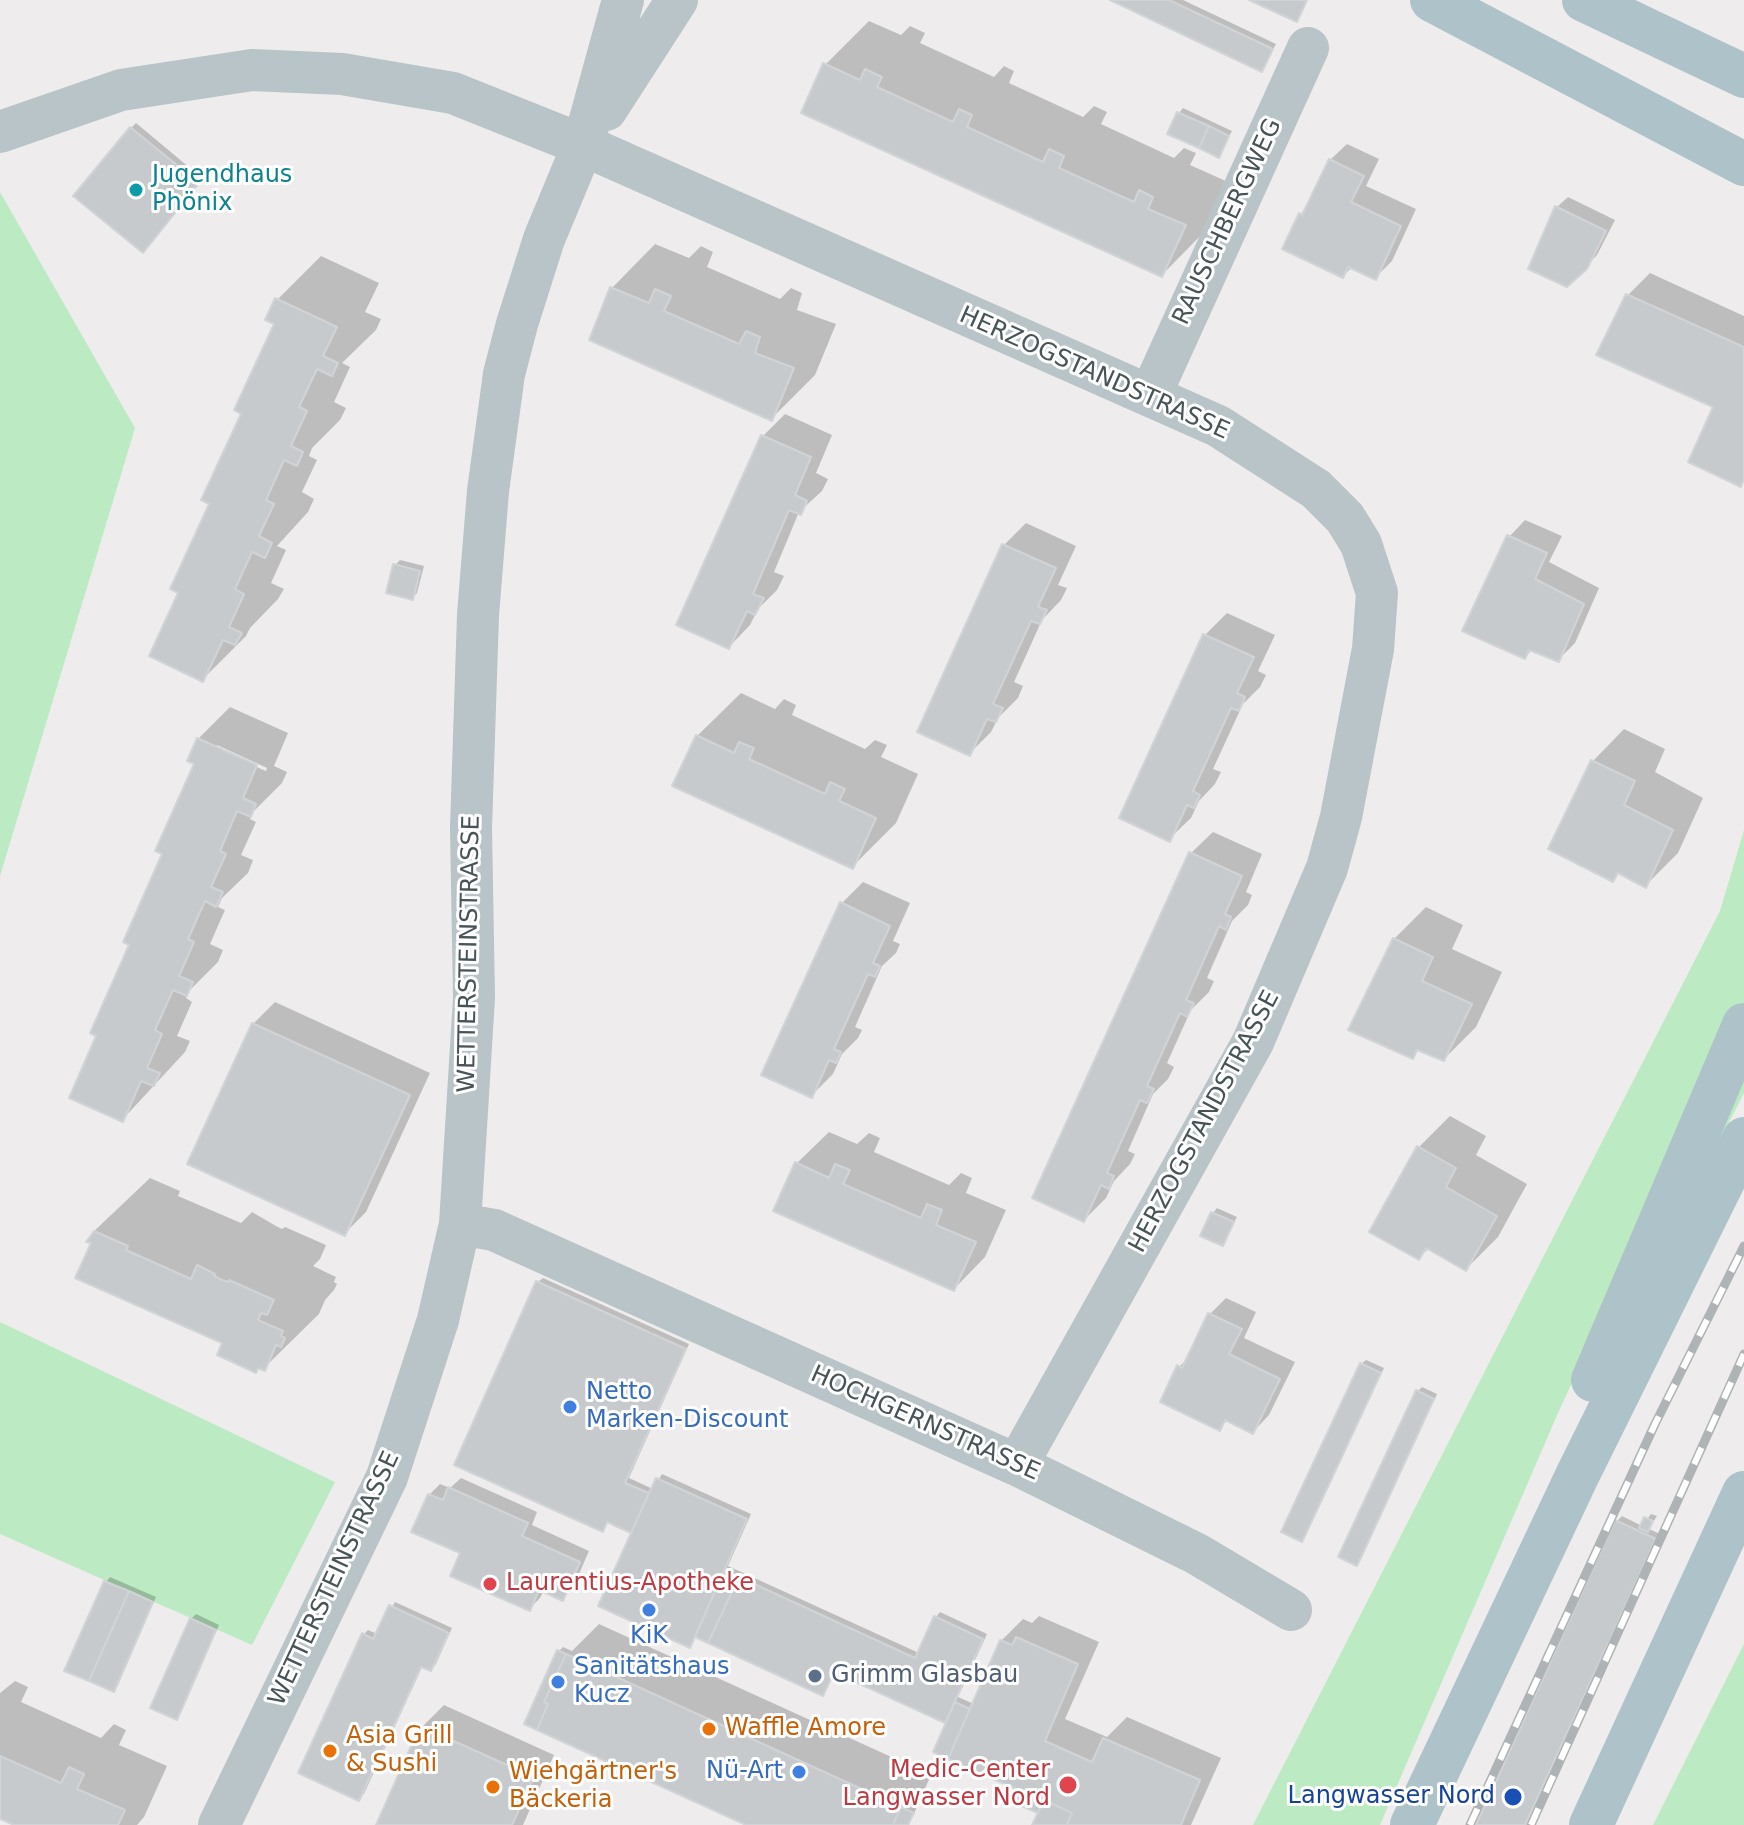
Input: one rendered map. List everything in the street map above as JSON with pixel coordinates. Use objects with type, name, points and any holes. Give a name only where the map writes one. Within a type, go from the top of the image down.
[{"type":"main road","points":[[1432,0],[1744,164]]},
{"type":"main road","points":[[1584,0],[1744,76]]},
{"type":"main road","points":[[1577,1476],[1589,1390],[1744,1025]]},
{"type":"main road","points":[[1412,1825],[1577,1476],[1744,1139]]},
{"type":"main road","points":[[1591,1825],[1739,1508]]},
{"type":"street","name":"WETTERSTEINSTRASSE","points":[[220,1825],[387,1477],[438,1320],[460,1224],[474,998],[471,828],[478,615],[488,491],[504,374],[517,324],[544,239],[583,145],[623,0]]},
{"type":"street","name":"WETTERSTEINSTRASSE","points":[[583,145],[677,0]]},
{"type":"street","name":"RAUSCHBERGWEG","points":[[1150,396],[1308,48]]},
{"type":"street","name":"HERZOGSTANDSTRASSE","points":[[0,132],[121,90],[252,70],[342,74],[453,93],[583,145],[1218,426],[1316,489],[1345,518],[1361,544],[1377,593],[1373,649],[1341,817],[1327,868],[1253,1042],[1017,1465]]},
{"type":"street","name":"HOCHGERNSTRASSE","points":[[460,1224],[494,1230],[1017,1465],[1197,1554],[1291,1610]]},
{"type":"green space","points":[[0,192],[135,428],[0,876]]},
{"type":"green space","points":[[1744,830],[1744,1093],[1663,1251],[1635,1245],[1558,1413],[1380,1825],[1253,1825],[1720,911]]},
{"type":"green space","points":[[0,1322],[335,1482],[252,1645],[0,1534]]},
{"type":"green space","points":[[1744,1644],[1744,1825],[1653,1825]]},
{"type":"building","points":[[1110,0],[1169,0],[1273,49],[1262,72]]},
{"type":"building","points":[[1249,0],[1307,0],[1297,22]]},
{"type":"building","points":[[823,63],[860,80],[865,69],[882,77],[877,87],[953,122],[959,109],[972,115],[967,127],[1043,162],[1049,149],[1064,156],[1059,168],[1134,202],[1139,190],[1153,197],[1148,209],[1186,225],[1162,277],[801,113]]},
{"type":"building","points":[[1177,112],[1209,126],[1199,148],[1167,134]]},
{"type":"building","points":[[1209,126],[1229,136],[1219,158],[1199,148]]},
{"type":"building","name":"Jugendhaus Phönix","points":[[130,127],[199,183],[143,253],[73,196]]},
{"type":"building","points":[[1329,159],[1364,176],[1351,202],[1401,226],[1376,280],[1348,267],[1343,278],[1282,249]]},
{"type":"building","points":[[1555,206],[1606,231],[1587,269],[1567,287],[1528,269]]},
{"type":"building","points":[[610,287],[649,303],[655,289],[671,296],[664,311],[739,344],[746,331],[760,337],[755,353],[794,368],[772,421],[589,340]]},
{"type":"building","points":[[1626,294],[1744,347],[1744,479],[1741,487],[1688,462],[1713,407],[1596,355]]},
{"type":"building","points":[[275,298],[337,327],[323,356],[338,363],[332,376],[317,369],[299,407],[307,411],[291,446],[303,452],[297,466],[284,460],[266,500],[274,504],[259,536],[272,543],[265,558],[252,552],[235,589],[244,594],[229,627],[242,633],[235,645],[223,640],[203,682],[149,656],[178,593],[170,589],[209,504],[201,500],[241,414],[234,410],[274,324],[265,320]]},
{"type":"building","points":[[761,435],[811,457],[795,495],[807,501],[801,515],[789,510],[753,594],[764,598],[755,615],[747,611],[729,649],[676,625]]},
{"type":"building","points":[[1507,535],[1547,553],[1535,579],[1584,604],[1559,662],[1529,650],[1525,659],[1462,631]]},
{"type":"building","points":[[1002,544],[1056,568],[1038,607],[1047,610],[1040,624],[1031,621],[993,704],[1003,708],[996,722],[987,719],[970,756],[917,732]]},
{"type":"building","points":[[393,564],[420,571],[413,600],[386,593]]},
{"type":"building","points":[[1203,634],[1254,657],[1237,693],[1245,697],[1239,711],[1231,708],[1193,791],[1200,795],[1194,808],[1187,805],[1170,842],[1119,818]]},
{"type":"building","points":[[696,735],[734,753],[739,742],[754,748],[749,759],[825,794],[830,782],[845,789],[839,801],[876,818],[853,869],[672,786]]},
{"type":"building","points":[[197,738],[257,765],[243,798],[256,804],[251,817],[237,811],[220,851],[226,854],[211,887],[223,892],[216,907],[205,901],[188,939],[194,942],[179,976],[193,982],[187,996],[173,990],[155,1030],[162,1034],[147,1068],[160,1073],[154,1086],[141,1081],[123,1122],[69,1098],[96,1036],[90,1033],[129,945],[123,942],[162,854],[155,851],[194,764],[187,761]]},
{"type":"building","points":[[1591,760],[1635,781],[1624,805],[1673,830],[1646,888],[1618,873],[1613,882],[1548,849]]},
{"type":"building","points":[[1189,852],[1242,876],[1225,914],[1231,917],[1226,930],[1219,926],[1186,1000],[1194,1003],[1187,1017],[1180,1013],[1147,1086],[1154,1089],[1147,1103],[1140,1100],[1107,1173],[1114,1176],[1109,1189],[1101,1185],[1084,1222],[1032,1198]]},
{"type":"building","points":[[840,902],[890,926],[873,963],[880,966],[875,977],[868,974],[834,1049],[841,1052],[836,1063],[829,1060],[812,1098],[761,1075]]},
{"type":"building","points":[[1393,938],[1433,957],[1422,981],[1472,1004],[1444,1061],[1417,1050],[1413,1059],[1348,1030]]},
{"type":"building","points":[[252,1023],[410,1095],[345,1236],[187,1164]]},
{"type":"building","points":[[1417,1146],[1456,1168],[1446,1187],[1497,1216],[1466,1271],[1426,1248],[1419,1260],[1369,1232]]},
{"type":"building","points":[[795,1162],[829,1178],[835,1164],[850,1170],[843,1184],[921,1218],[927,1204],[942,1210],[936,1225],[976,1242],[954,1291],[773,1211]]},
{"type":"building","points":[[1211,1212],[1234,1222],[1223,1246],[1200,1236]]},
{"type":"building","points":[[94,1231],[128,1246],[126,1250],[191,1279],[197,1265],[222,1280],[229,1280],[274,1300],[267,1315],[261,1313],[258,1320],[283,1331],[281,1336],[285,1338],[281,1347],[276,1345],[265,1371],[258,1368],[256,1373],[217,1355],[222,1343],[75,1278],[91,1243],[86,1242]]},
{"type":"building","name":"Netto Marken-Discount","points":[[536,1281],[686,1349],[625,1483],[649,1493],[631,1533],[607,1522],[603,1532],[454,1465]]},
{"type":"building","points":[[1208,1313],[1242,1329],[1229,1354],[1280,1379],[1253,1434],[1225,1420],[1220,1431],[1160,1402],[1177,1365],[1182,1368]]},
{"type":"building","points":[[1360,1363],[1381,1373],[1302,1542],[1281,1532]]},
{"type":"building","points":[[1416,1390],[1434,1399],[1357,1566],[1338,1557]]},
{"type":"building","points":[[656,1478],[747,1519],[690,1648],[598,1606]]},
{"type":"building","points":[[448,1487],[528,1523],[522,1536],[580,1562],[563,1601],[539,1590],[530,1611],[450,1576],[460,1553],[411,1532],[428,1494],[443,1500]]},
{"type":"building","points":[[1644,1517],[1653,1521],[1648,1532],[1639,1528]]},
{"type":"building","points":[[1615,1520],[1656,1539],[1525,1825],[1476,1825]]},
{"type":"building","points":[[724,1571],[739,1577],[708,1643],[695,1637]]},
{"type":"building","points":[[739,1577],[915,1658],[934,1616],[983,1639],[945,1723],[834,1672],[823,1696],[708,1643]]},
{"type":"building","points":[[104,1581],[129,1591],[89,1681],[64,1671]]},
{"type":"building","points":[[129,1591],[153,1602],[114,1692],[89,1681]]},
{"type":"building","points":[[389,1605],[449,1633],[431,1671],[421,1667],[359,1801],[298,1773],[362,1633],[373,1639]]},
{"type":"building","points":[[190,1618],[216,1630],[177,1720],[150,1708]]},
{"type":"building","points":[[1016,1637],[1078,1664],[1045,1741],[1092,1762],[1103,1738],[1200,1780],[1181,1825],[1067,1825],[1072,1813],[1044,1800],[1038,1813],[1010,1801],[1016,1789],[948,1759],[1000,1640],[1012,1645]]},
{"type":"building","points":[[557,1650],[566,1654],[544,1702],[548,1704],[537,1730],[524,1724]]},
{"type":"building","points":[[566,1654],[901,1807],[893,1825],[746,1825],[537,1730],[548,1704],[544,1702]]},
{"type":"building","points":[[955,1702],[970,1709],[948,1759],[933,1752]]},
{"type":"building","points":[[420,1726],[534,1777],[512,1825],[376,1825]]},
{"type":"building","points":[[0,1756],[61,1783],[69,1767],[84,1774],[77,1789],[125,1810],[118,1825],[14,1825],[0,1819]]},
{"type":"building","points":[[1044,1800],[1072,1813],[1067,1825],[1032,1825]]},
{"type":"building","points":[[901,1807],[914,1813],[908,1825],[893,1825]]},
{"type":"railway","points":[[1470,1825],[1655,1424],[1744,1246]]},
{"type":"railway","points":[[1531,1825],[1744,1354]]},
{"type":"place","name":"Jugendhaus Phönix","points":[[136,190]]},
{"type":"place","name":"Netto Marken-Discount","points":[[570,1407]]},
{"type":"place","name":"Laurentius-Apotheke","points":[[490,1584]]},
{"type":"place","name":"KiK","points":[[649,1610]]},
{"type":"place","name":"Grimm Glasbau","points":[[815,1676]]},
{"type":"place","name":"Sanitätshaus Kucz","points":[[558,1682]]},
{"type":"place","name":"Waffle Amore","points":[[709,1729]]},
{"type":"place","name":"Asia Grill & Sushi","points":[[330,1751]]},
{"type":"place","name":"Nü-Art","points":[[799,1772]]},
{"type":"place","name":"Medic-Center Langwasser Nord","points":[[1068,1785]]},
{"type":"place","name":"Wiehgärtner's Bäckeria","points":[[493,1787]]},
{"type":"place","name":"Langwasser Nord","points":[[1513,1797]]}]
